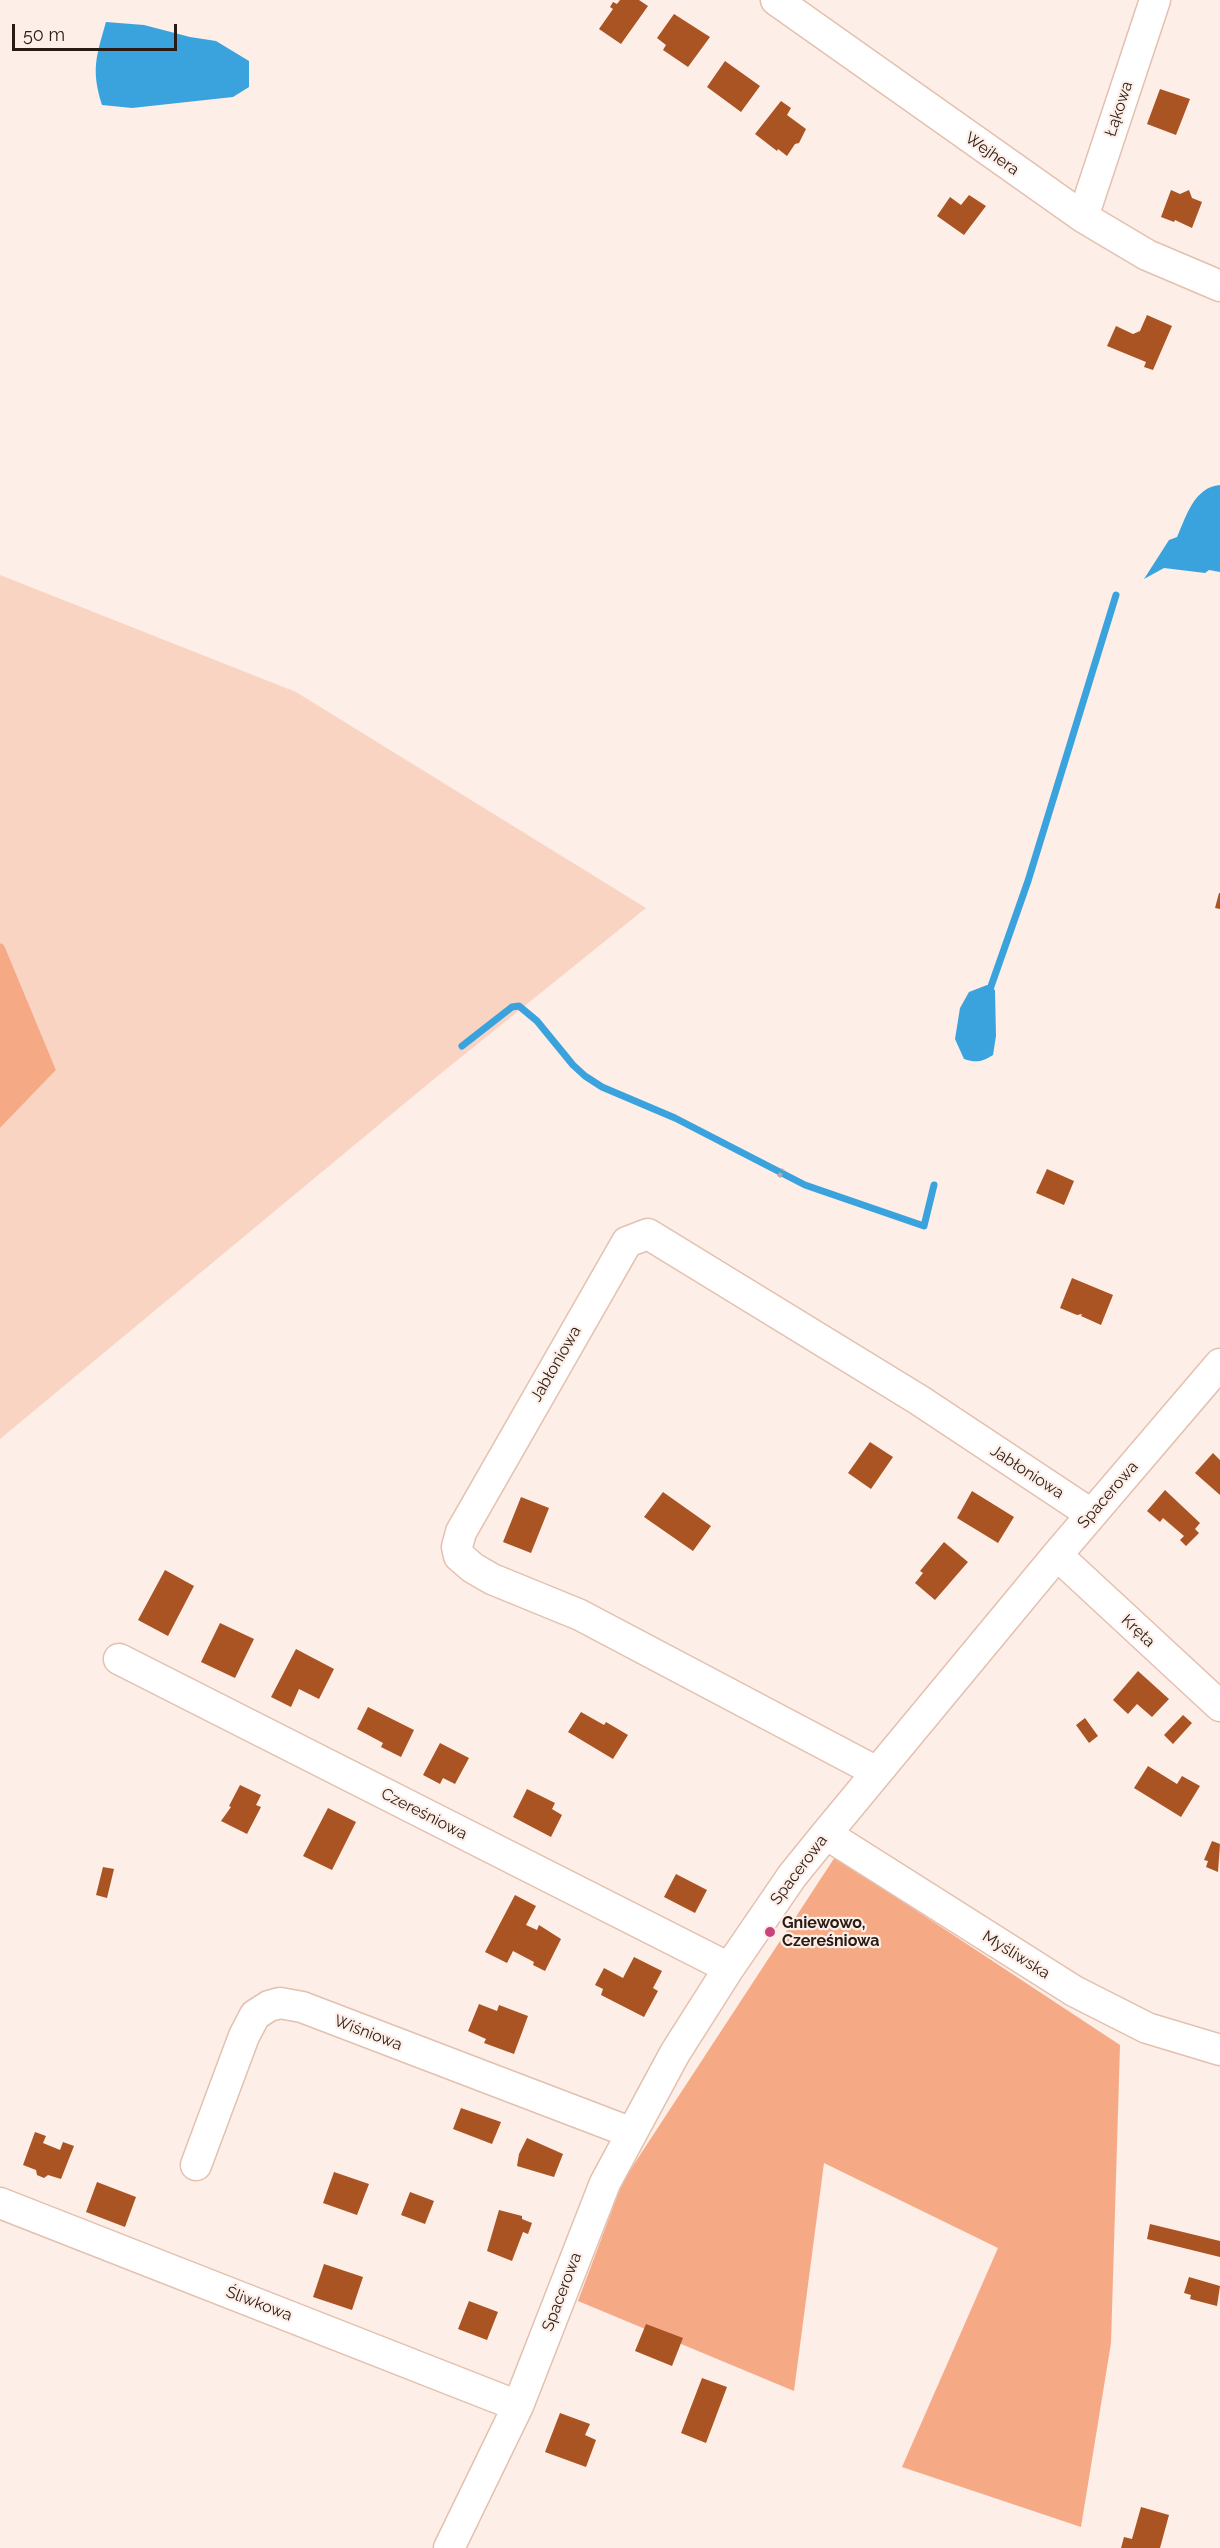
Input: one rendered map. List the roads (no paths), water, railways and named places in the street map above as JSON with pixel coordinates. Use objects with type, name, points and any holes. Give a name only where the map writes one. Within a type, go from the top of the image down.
[{"type":"street","name":"Wejhera","points":[[776,0],[1083,217],[1147,255],[1220,286]]},
{"type":"street","name":"Łąkowa","points":[[1083,217],[1155,0]]},
{"type":"street","name":"Jabłoniowa","points":[[877,1772],[580,1616],[492,1579],[473,1568],[459,1556],[457,1547],[461,1532],[627,1242],[648,1234],[919,1400],[1092,1514]]},
{"type":"street","name":"Spacerowa","points":[[449,2548],[518,2406],[605,2183],[675,2053],[729,1968],[792,1876],[826,1834],[1057,1555],[1220,1364]]},
{"type":"street","name":"Kręta","points":[[1057,1555],[1220,1706]]},
{"type":"street","name":"Czereśniowa","points":[[119,1659],[729,1968]]},
{"type":"street","name":"Myśliwska","points":[[826,1834],[1074,1991],[1147,2028],[1220,2050]]},
{"type":"street","name":"Wiśniowa","points":[[196,2165],[244,2036],[255,2015],[269,2006],[280,2003],[302,2007],[632,2133]]},
{"type":"street","name":"Śliwkowa","points":[[0,2203],[518,2406]]},
{"type":"water","points":[[106,22],[144,25],[216,41],[249,61],[249,87],[233,97],[132,108],[102,105],[96,64]]},
{"type":"water","points":[[1220,485],[1220,572],[1209,570],[1205,573],[1164,568],[1144,579],[1169,540],[1177,537],[1197,497],[1211,487]]},
{"type":"water","points":[[987,985],[995,990],[996,1036],[993,1055],[979,1061],[964,1059],[955,1039],[960,1008],[969,992]]},
{"type":"waterway","points":[[989,992],[1028,881],[1116,595]]},
{"type":"waterway","points":[[462,1046],[512,1007],[519,1006],[537,1021],[573,1065],[602,1087],[675,1118],[805,1185],[924,1226],[934,1185]]},
{"type":"place","name":"Gniewowo, Czereśniowa","points":[[770,1932]]}]
